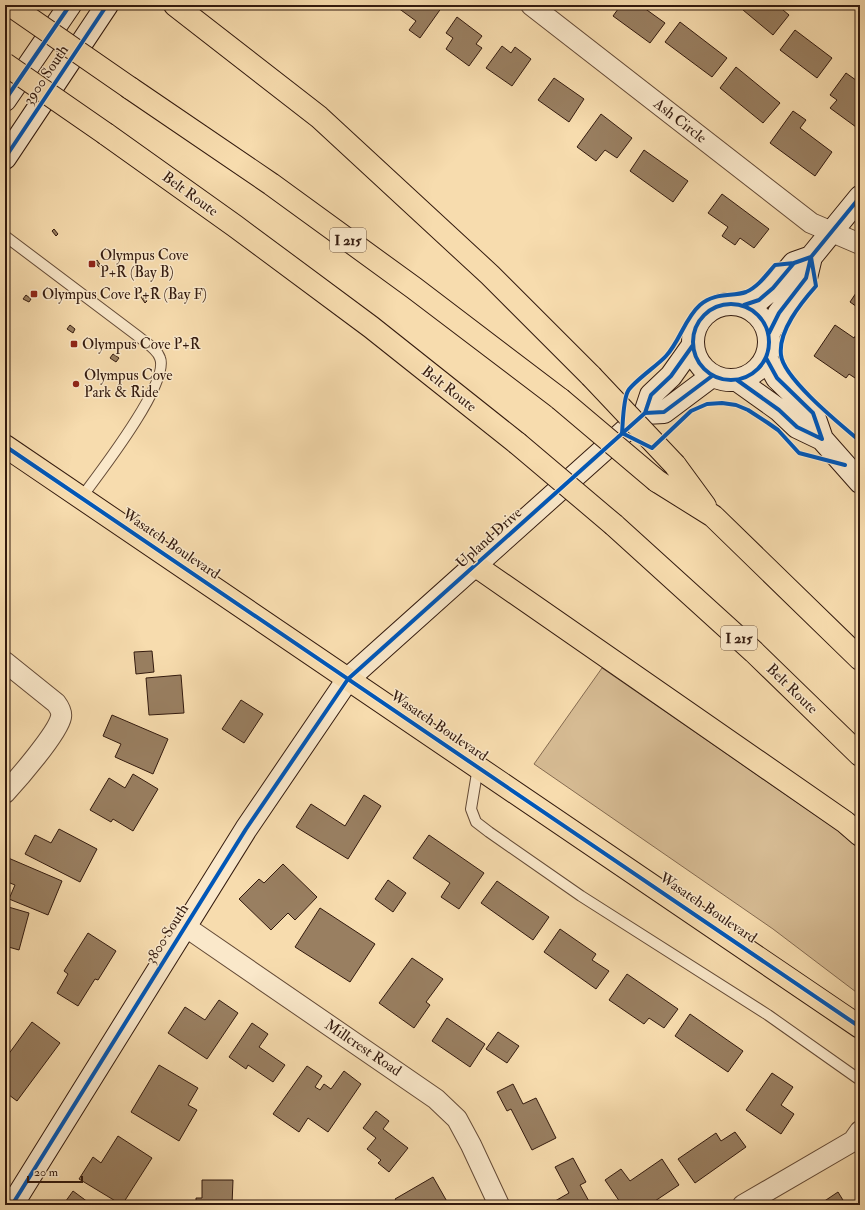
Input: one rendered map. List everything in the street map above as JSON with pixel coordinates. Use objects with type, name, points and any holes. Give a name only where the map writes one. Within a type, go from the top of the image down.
[{"type":"main road","name":"I 215","points":[[10,5],[271,184],[414,288],[560,399],[657,481],[713,516],[860,659]]},
{"type":"main road","points":[[175,5],[319,117],[490,275],[675,465],[713,516]]},
{"type":"main road","name":"Belt Route","points":[[5,64],[106,134],[364,322],[517,443],[614,525],[754,652],[860,755]]},
{"type":"main road","name":"Wasatch Boulevard","points":[[5,446],[860,1027]]},
{"type":"main road","points":[[476,566],[845,822],[860,835]]},
{"type":"street","name":"3900 South","points":[[6,101],[70,5]]},
{"type":"street","name":"3900 South","points":[[5,158],[107,5]]},
{"type":"street","name":"Ash Circle","points":[[532,5],[811,223],[860,244]]},
{"type":"street","points":[[769,333],[788,300],[806,278],[812,257],[860,197]]},
{"type":"street","points":[[744,305],[755,311],[760,316],[769,333],[770,346],[766,358],[759,369],[749,377],[737,380],[724,380],[712,376],[702,368],[696,357],[693,345],[694,332],[699,321],[708,311],[725,304],[744,305],[759,300],[773,288],[794,263],[812,257]]},
{"type":"street","name":"Upland Drive","points":[[348,679],[476,566],[645,413],[651,395],[671,376],[693,345]]},
{"type":"street","points":[[766,358],[777,378],[813,413],[822,439]]},
{"type":"street","points":[[645,413],[664,412],[712,376]]},
{"type":"street","points":[[737,380],[774,406],[798,427],[822,439],[860,482]]},
{"type":"street","points":[[5,662],[56,703],[59,707],[61,718],[51,735],[5,793]]},
{"type":"street","name":"3800 South","points":[[12,1205],[246,829],[348,679]]},
{"type":"street","name":"Millcrest Road","points":[[186,927],[436,1098],[457,1119],[499,1205]]},
{"type":"street","points":[[743,1205],[858,1141]]},
{"type":"lane","points":[[5,236],[138,337],[160,358],[162,366],[160,375],[147,402],[81,498]]},
{"type":"lane","points":[[478,767],[472,809],[476,822],[581,896],[768,1015],[860,1080]]},
{"type":"shaded area","points":[[602,668],[837,830],[860,850],[860,995],[773,929],[534,764]]},
{"type":"building","points":[[394,5],[439,5],[442,7],[420,38],[409,30],[416,21]]},
{"type":"building","points":[[621,5],[640,5],[665,23],[650,43],[613,16]]},
{"type":"building","points":[[745,5],[777,5],[789,15],[773,35],[743,10],[747,6]]},
{"type":"building","points":[[457,17],[482,36],[476,44],[482,48],[469,66],[446,49],[453,38],[446,33]]},
{"type":"building","points":[[680,22],[727,58],[712,77],[665,42]]},
{"type":"building","points":[[795,30],[832,58],[817,78],[780,50]]},
{"type":"building","points":[[502,46],[511,53],[515,47],[531,59],[512,86],[486,68]]},
{"type":"building","points":[[736,67],[780,103],[763,123],[720,88]]},
{"type":"building","points":[[846,73],[860,83],[860,122],[856,127],[830,108],[837,100],[830,95]]},
{"type":"building","points":[[554,78],[584,99],[569,122],[538,100]]},
{"type":"building","points":[[793,111],[806,120],[800,128],[832,152],[815,176],[770,143]]},
{"type":"building","points":[[601,114],[632,138],[617,158],[605,150],[596,161],[577,147]]},
{"type":"building","points":[[644,150],[688,181],[673,202],[630,171]]},
{"type":"building","points":[[722,194],[769,229],[754,248],[740,238],[735,245],[722,236],[728,227],[708,213]]},
{"type":"building","points":[[54,229],[58,234],[56,236],[52,231]]},
{"type":"building","points":[[97,260],[101,266],[99,267],[95,262]]},
{"type":"building","points":[[860,287],[860,309],[850,302]]},
{"type":"building","points":[[26,295],[31,299],[29,302],[23,299]]},
{"type":"building","points":[[143,296],[147,301],[145,303],[141,297]]},
{"type":"building","points":[[70,325],[75,329],[73,333],[67,329]]},
{"type":"building","points":[[835,325],[854,338],[859,330],[860,331],[860,371],[855,378],[849,374],[846,378],[814,356]]},
{"type":"building","points":[[113,354],[119,358],[116,362],[110,358]]},
{"type":"building","points":[[152,651],[154,672],[136,674],[134,652]]},
{"type":"building","points":[[181,675],[184,713],[149,715],[146,678]]},
{"type":"building","points":[[241,700],[263,714],[244,743],[222,729]]},
{"type":"building","points":[[112,715],[168,739],[153,774],[115,757],[121,744],[103,736]]},
{"type":"building","points":[[133,774],[158,789],[133,831],[113,819],[111,822],[90,810],[109,778],[125,788]]},
{"type":"building","points":[[364,795],[381,806],[348,859],[296,827],[311,804],[345,826]]},
{"type":"building","points":[[59,829],[97,849],[80,882],[25,854],[35,835],[51,843]]},
{"type":"building","points":[[429,835],[484,873],[459,909],[441,897],[450,883],[413,858]]},
{"type":"building","points":[[6,857],[62,881],[48,915],[9,899],[15,885],[5,881]]},
{"type":"building","points":[[283,864],[317,897],[295,920],[288,913],[271,930],[239,899],[259,879],[264,883]]},
{"type":"building","points":[[388,880],[406,893],[393,912],[375,899]]},
{"type":"building","points":[[497,881],[549,917],[533,940],[481,903]]},
{"type":"building","points":[[5,906],[29,913],[19,950],[5,946]]},
{"type":"building","points":[[320,908],[375,944],[350,982],[295,947]]},
{"type":"building","points":[[560,929],[596,954],[592,960],[609,971],[596,989],[544,952]]},
{"type":"building","points":[[88,933],[116,951],[98,980],[95,979],[78,1006],[57,993],[68,974],[64,971]]},
{"type":"building","points":[[412,958],[443,979],[426,1002],[430,1005],[414,1028],[379,1003]]},
{"type":"building","points":[[627,974],[678,1009],[664,1028],[649,1018],[644,1024],[609,1000]]},
{"type":"building","points":[[219,1000],[238,1013],[207,1059],[168,1033],[185,1007],[205,1020]]},
{"type":"building","points":[[690,1014],[743,1051],[728,1072],[675,1036]]},
{"type":"building","points":[[447,1018],[485,1044],[470,1067],[432,1041]]},
{"type":"building","points":[[32,1022],[60,1043],[17,1101],[5,1092],[5,1059]]},
{"type":"building","points":[[252,1023],[268,1034],[259,1047],[285,1065],[273,1082],[248,1065],[246,1069],[229,1057]]},
{"type":"building","points":[[498,1032],[519,1046],[507,1063],[486,1049]]},
{"type":"building","points":[[159,1065],[198,1088],[188,1105],[197,1110],[179,1141],[131,1112]]},
{"type":"building","points":[[307,1066],[322,1076],[315,1087],[320,1090],[324,1084],[331,1089],[344,1071],[361,1084],[328,1132],[308,1118],[299,1132],[273,1114]]},
{"type":"building","points":[[772,1073],[793,1087],[781,1105],[794,1114],[781,1134],[746,1110]]},
{"type":"building","points":[[513,1084],[523,1104],[536,1098],[556,1138],[532,1150],[511,1109],[507,1111],[497,1092]]},
{"type":"building","points":[[376,1111],[389,1121],[383,1129],[408,1148],[389,1172],[378,1163],[381,1160],[367,1149],[376,1138],[363,1128]]},
{"type":"building","points":[[735,1132],[746,1147],[695,1183],[678,1159],[716,1133],[721,1141]]},
{"type":"building","points":[[118,1136],[152,1158],[122,1205],[79,1179],[93,1157],[101,1163]]},
{"type":"building","points":[[573,1158],[586,1182],[580,1185],[591,1205],[548,1205],[569,1193],[555,1167]]},
{"type":"building","points":[[662,1159],[679,1185],[649,1205],[622,1205],[605,1180],[621,1169],[630,1181]]},
{"type":"building","points":[[433,1177],[449,1205],[399,1205],[395,1199]]},
{"type":"building","points":[[202,1180],[233,1180],[232,1205],[196,1205],[196,1198],[202,1198]]},
{"type":"building","points":[[73,1191],[92,1205],[63,1205]]},
{"type":"building","points":[[838,1192],[846,1205],[824,1205],[823,1202]]},
{"type":"cycle path","points":[[5,100],[70,5]]},
{"type":"cycle path","points":[[5,158],[107,5]]},
{"type":"cycle path","points":[[769,333],[779,313],[806,278],[811,257],[860,197]]},
{"type":"cycle path","points":[[811,257],[816,286],[798,309],[787,327],[783,336],[781,355],[784,365],[802,388],[827,413],[860,441]]},
{"type":"cycle path","points":[[744,305],[759,300],[773,288],[794,263],[811,257]]},
{"type":"cycle path","points":[[622,433],[624,406],[628,391],[666,356],[675,344],[690,316],[700,305],[717,296],[746,292],[758,284],[775,265],[794,263]]},
{"type":"cycle path","points":[[724,304],[738,304],[752,310],[763,321],[769,335],[769,342],[769,349],[766,357],[758,369],[752,374],[738,380],[724,380],[710,374],[699,363],[693,349],[693,335],[699,321],[710,310],[724,304]]},
{"type":"cycle path","points":[[12,1205],[246,829],[348,679],[645,413],[651,395],[671,376],[693,345]]},
{"type":"cycle path","points":[[766,358],[777,378],[813,413],[822,439]]},
{"type":"cycle path","points":[[645,413],[664,412],[712,376]]},
{"type":"cycle path","points":[[737,380],[779,410],[797,427],[822,439]]},
{"type":"cycle path","points":[[622,433],[652,448],[691,411],[707,404],[722,403],[736,405],[748,410],[778,430],[799,453],[845,465]]},
{"type":"cycle path","points":[[5,446],[860,1027]]},
{"type":"place","name":"Olympus Cove P+R (Bay B)","points":[[92,264]]},
{"type":"place","name":"Olympus Cove P+R (Bay F)","points":[[34,294]]},
{"type":"place","name":"Olympus Cove P+R","points":[[74,344]]},
{"type":"place","name":"Olympus Cove Park & Ride","points":[[76,384]]}]
